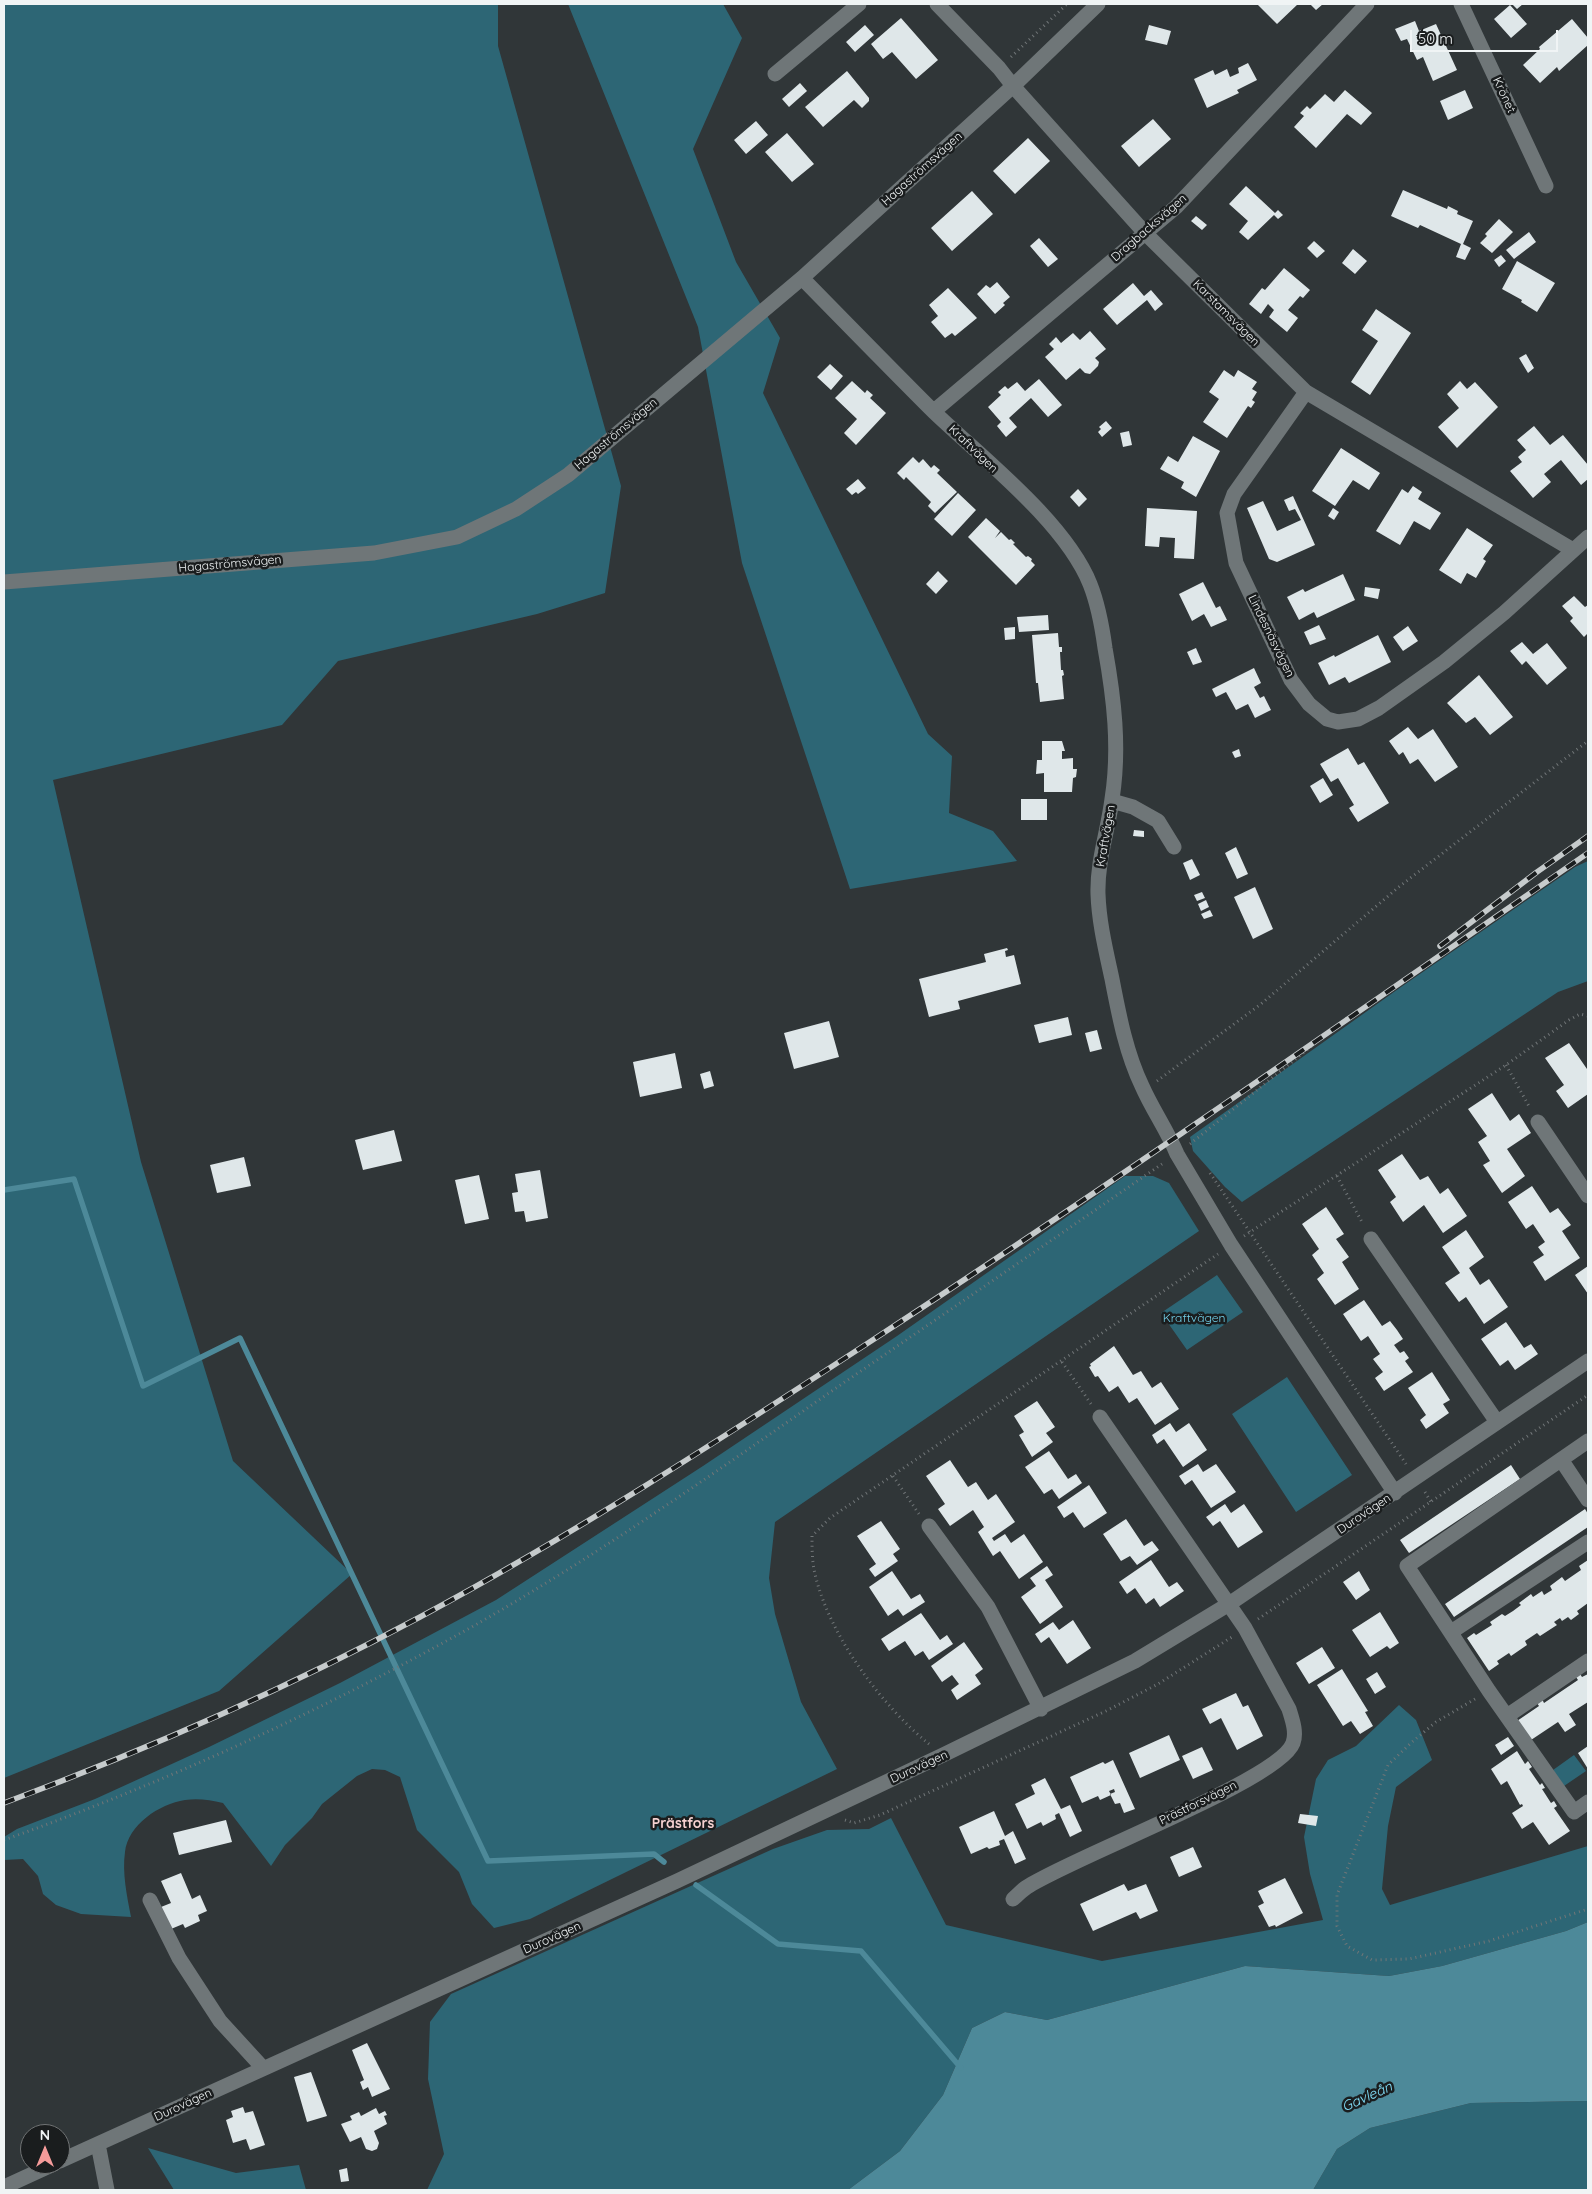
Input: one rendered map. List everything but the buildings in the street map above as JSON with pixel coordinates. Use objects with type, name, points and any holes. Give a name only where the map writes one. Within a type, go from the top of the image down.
[{"type":"street","points":[[775,74],[859,4]]},
{"type":"street","name":"Karstamsvägen","points":[[937,4],[999,68],[1145,233],[1306,392],[1573,550]]},
{"type":"street","name":"Hagaströmsvägen","points":[[4,582],[374,553],[457,537],[516,510],[568,475],[802,278],[1013,86],[1098,4]]},
{"type":"street","name":"Dragbacksvägen","points":[[934,411],[1176,207],[1367,4]]},
{"type":"street","name":"Krönet","points":[[1461,4],[1546,186]]},
{"type":"street","name":"Kraftvägen","points":[[802,278],[934,411],[1046,519],[1077,560],[1090,584],[1099,613],[1112,688],[1116,753],[1112,801],[1099,860],[1098,893],[1102,930],[1128,1048],[1144,1090],[1177,1154],[1231,1245],[1395,1493]]},
{"type":"street","name":"Lindesnäsvägen","points":[[1306,392],[1234,494],[1227,513],[1236,563],[1291,680],[1309,704],[1327,719],[1338,722],[1358,719],[1379,708],[1444,662],[1504,613],[1588,537]]},
{"type":"street","points":[[1112,801],[1132,807],[1158,821],[1174,847]]},
{"type":"street","points":[[1538,1122],[1588,1196]]},
{"type":"street","points":[[1372,1239],[1497,1422]]},
{"type":"street","name":"Durovägen","points":[[70,2157],[651,1893],[944,1756],[1041,1709],[1143,1656],[1229,1604],[1588,1361]]},
{"type":"street","points":[[1100,1417],[1229,1604]]},
{"type":"street","points":[[1588,1441],[1407,1566],[1489,1691],[1574,1812],[1588,1802]]},
{"type":"street","points":[[1562,1460],[1588,1500]]},
{"type":"street","points":[[928,1526],[988,1607],[1041,1709]]},
{"type":"street","points":[[1451,1632],[1588,1542]]},
{"type":"street","name":"Prästforsvägen","points":[[1013,1899],[1028,1886],[1224,1793],[1286,1754],[1293,1743],[1293,1722],[1274,1679],[1229,1604]]},
{"type":"street","points":[[1507,1716],[1588,1661]]},
{"type":"street","points":[[150,1900],[179,1958],[220,2021],[263,2068]]},
{"type":"street","points":[[98,2144],[108,2190]]},
{"type":"street","points":[[4,2187],[32,2174]]},
{"type":"path","points":[[999,68],[1067,4]]},
{"type":"path","points":[[1144,1090],[1261,1004],[1400,886],[1588,741]]},
{"type":"path","points":[[944,1756],[925,1740],[870,1685],[837,1630],[815,1574],[812,1536],[830,1518],[1062,1362],[1250,1231],[1506,1065],[1580,1014],[1588,1016]]},
{"type":"path","points":[[4,1840],[224,1752],[331,1701],[477,1624],[601,1549],[731,1463],[1177,1154],[1350,1016]]},
{"type":"path","points":[[1506,1065],[1538,1122]]},
{"type":"path","points":[[1207,1170],[1213,1175],[1431,1502]]},
{"type":"path","points":[[1337,1176],[1372,1239]]},
{"type":"path","points":[[1062,1362],[1100,1417]]},
{"type":"path","points":[[833,1808],[838,1819],[854,1823],[910,1802],[1106,1711],[1158,1684],[1245,1628],[1588,1395]]},
{"type":"path","points":[[893,1476],[928,1526]]},
{"type":"path","points":[[1489,1691],[1436,1722],[1388,1765],[1337,1895],[1337,1926],[1347,1946],[1372,1960],[1409,1959],[1489,1941],[1588,1909]]},
{"type":"green space","points":[[4,4],[498,4],[498,46],[621,486],[605,593],[537,614],[338,661],[282,725],[53,780],[141,1162],[233,1461],[352,1574],[219,1691],[4,1778]]},
{"type":"green space","points":[[568,4],[723,4],[742,38],[693,149],[736,262],[780,338],[763,393],[928,734],[952,756],[949,813],[993,831],[1017,861],[850,889],[742,563],[698,327]]},
{"type":"green space","points":[[1588,861],[1588,981],[1558,992],[1242,1202],[1225,1187],[1193,1151],[1190,1137],[1401,987],[1575,867]]},
{"type":"green space","points":[[1125,1176],[1153,1176],[1169,1183],[1199,1231],[775,1522],[769,1578],[775,1614],[801,1702],[837,1769],[530,1919],[494,1928],[472,1904],[459,1872],[417,1830],[400,1777],[385,1770],[372,1769],[357,1776],[322,1804],[312,1818],[285,1845],[271,1866],[223,1803],[195,1799],[185,1800],[175,1802],[155,1811],[138,1825],[127,1842],[124,1860],[131,1917],[81,1914],[56,1905],[43,1894],[38,1876],[23,1859],[4,1860],[4,1837],[17,1829],[95,1799],[209,1747],[340,1683],[496,1600],[703,1466],[897,1336]]},
{"type":"green space","name":"Kraftvägen","points":[[1217,1275],[1243,1312],[1187,1350],[1161,1313]]},
{"type":"green space","points":[[1287,1377],[1352,1475],[1296,1512],[1232,1414]]},
{"type":"green space","points":[[1399,1705],[1416,1720],[1432,1760],[1396,1787],[1388,1826],[1382,1889],[1390,1905],[1588,1846],[1588,1922],[1566,1931],[1442,1966],[1389,1976],[1245,1966],[1047,2020],[1005,2012],[972,2028],[943,2095],[900,2151],[848,2190],[427,2190],[444,2154],[428,2079],[430,2022],[451,1994],[773,1849],[827,1830],[869,1829],[891,1818],[946,1925],[1102,1961],[1323,1920],[1310,1874],[1304,1837],[1316,1779],[1328,1760],[1356,1746]]},
{"type":"green space","points":[[1574,1755],[1586,1771],[1564,1786],[1553,1770]]},
{"type":"green space","points":[[1588,2101],[1588,2190],[1313,2190],[1337,2149],[1370,2128],[1471,2103]]},
{"type":"green space","points":[[148,2148],[236,2173],[299,2165],[306,2190],[174,2190]]},
{"type":"water","name":"Gavleån","points":[[1588,1922],[1588,2101],[1471,2103],[1370,2128],[1337,2149],[1313,2190],[848,2190],[900,2151],[943,2095],[972,2028],[1005,2012],[1047,2020],[1245,1966],[1389,1976],[1442,1966],[1566,1931]]},
{"type":"waterway","points":[[4,1190],[74,1179],[143,1386],[240,1338],[488,1861],[654,1854],[664,1862]]},
{"type":"waterway","points":[[696,1885],[778,1944],[861,1951],[961,2068]]},
{"type":"railway","points":[[1440,946],[1537,872],[1588,836]]},
{"type":"railway","points":[[4,1803],[110,1762],[267,1694],[420,1617],[590,1520],[755,1416],[956,1285],[1228,1102],[1588,853]]},
{"type":"district","name":"Prästfors","points":[[683,1824]]}]
